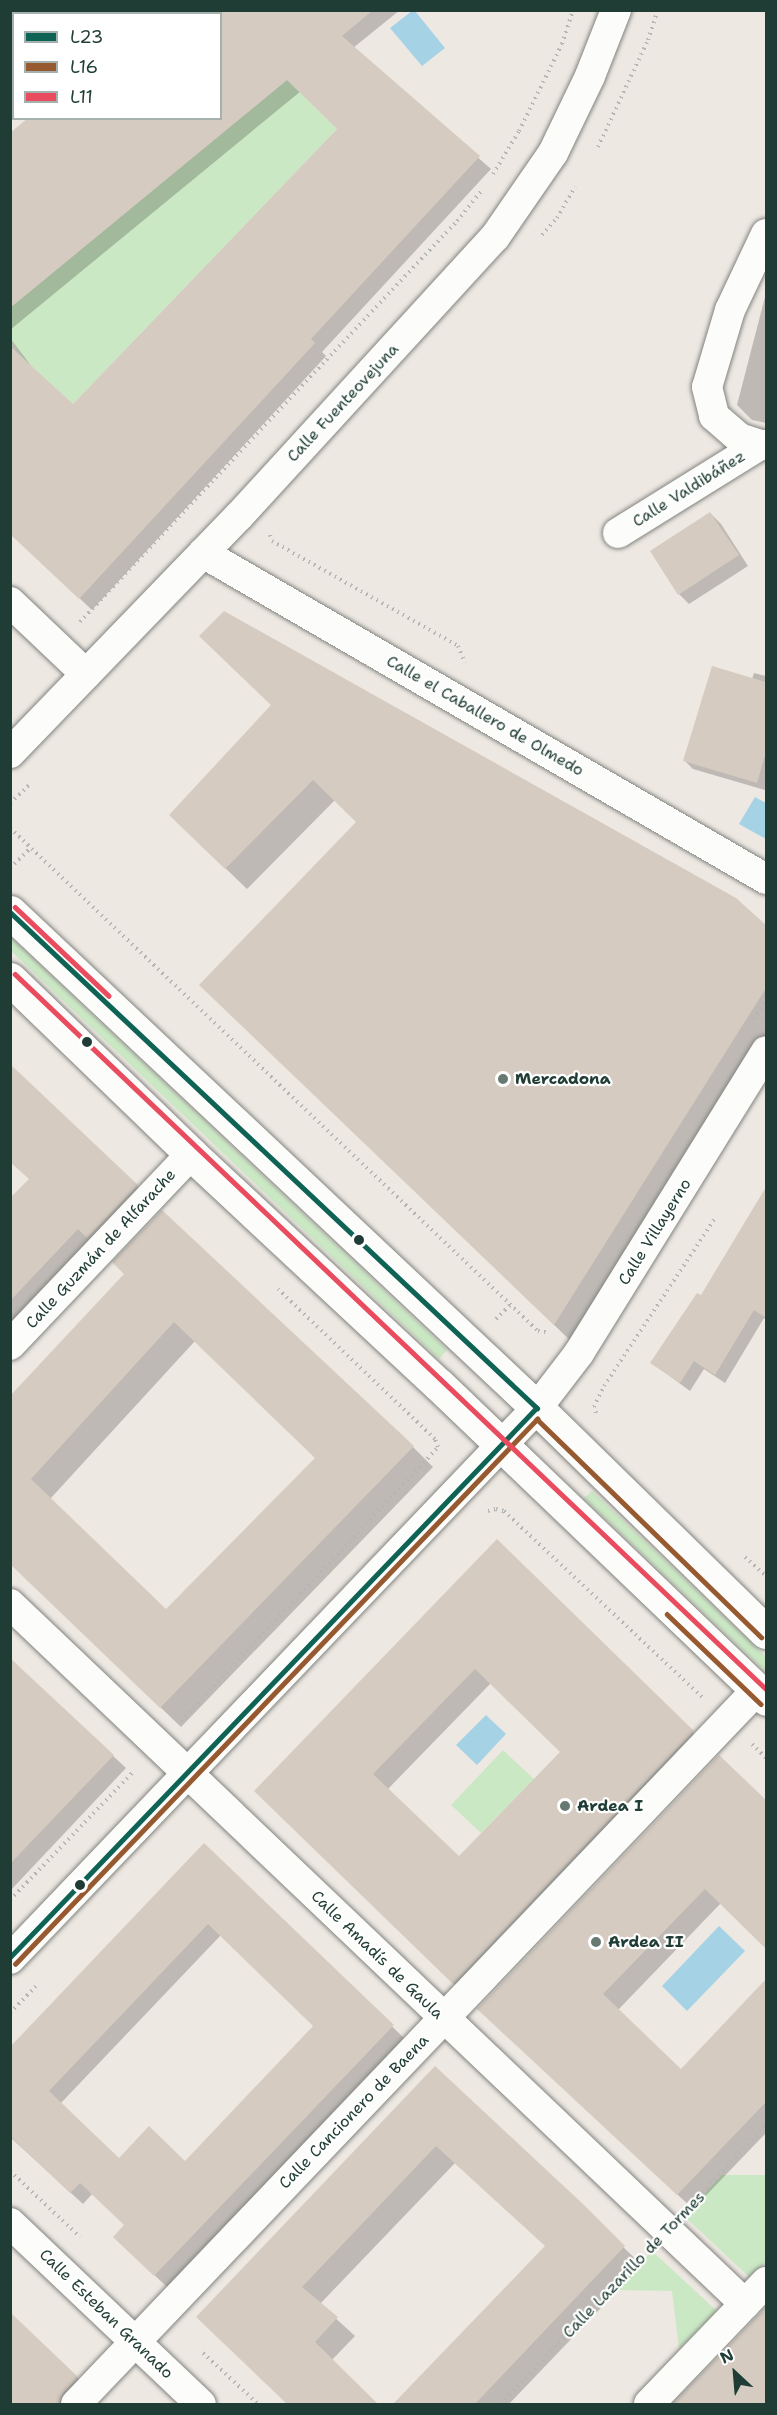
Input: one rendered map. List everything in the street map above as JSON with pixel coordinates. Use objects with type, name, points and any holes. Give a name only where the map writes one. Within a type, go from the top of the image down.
[{"type":"main road","points":[[10,912],[537,1408],[766,1632]]},
{"type":"main road","points":[[10,979],[191,1154],[501,1445],[762,1695]]},
{"type":"street","name":"Calle Fuenteovejuna","points":[[10,753],[203,554],[495,237],[553,153],[590,76],[616,10]]},
{"type":"street","name":"Calle Valdibáñez","points":[[763,445],[739,438],[714,416],[707,387],[730,310],[766,234]]},
{"type":"street","name":"Calle Valdibáñez","points":[[618,533],[763,445]]},
{"type":"street","name":"Calle el Caballero de Olmedo","points":[[203,554],[766,879]]},
{"type":"street","points":[[10,602],[86,674]]},
{"type":"street","name":"Calle Villayerno","points":[[10,1959],[537,1408],[579,1353],[766,1051]]},
{"type":"street","name":"Calle Guzmán de Alfarache","points":[[10,1345],[191,1154]]},
{"type":"street","name":"Calle Amadís de Gaula","points":[[10,1604],[745,2304]]},
{"type":"street","name":"Calle Cancionero de Baena","points":[[76,2404],[728,1722],[762,1695]]},
{"type":"street","name":"Calle Esteban Granado","points":[[10,2223],[201,2404]]},
{"type":"street","points":[[649,2404],[766,2282]]},
{"type":"path","points":[[72,619],[80,622],[87,617],[457,221],[487,183],[519,131],[562,44],[573,10]]},
{"type":"path","points":[[595,152],[612,123],[648,40],[658,10]]},
{"type":"path","points":[[541,236],[557,218],[578,182]]},
{"type":"path","points":[[269,532],[272,541],[458,646]]},
{"type":"path","points":[[10,828],[538,1331],[554,1334]]},
{"type":"path","points":[[10,868],[30,849]]},
{"type":"path","points":[[748,1028],[766,999]]},
{"type":"path","points":[[597,1419],[594,1407],[604,1386],[716,1217]]},
{"type":"path","points":[[10,1900],[438,1448],[435,1439],[275,1286]]},
{"type":"path","points":[[482,1517],[488,1511],[496,1509],[504,1511],[766,1758]]},
{"type":"path","points":[[740,1552],[766,1576]]},
{"type":"path","name":"Calle Lazarillo de Tormes","points":[[501,2404],[766,2125]]},
{"type":"green space","points":[[287,80],[337,129],[73,404],[25,360],[11,340],[10,308]]},
{"type":"green space","points":[[11,938],[447,1350],[439,1359],[11,951]]},
{"type":"green space","points":[[592,1491],[766,1657],[766,1672],[584,1498]]},
{"type":"green space","points":[[503,1750],[534,1779],[481,1833],[451,1805]]},
{"type":"green space","points":[[722,2175],[766,2175],[766,2262],[750,2278],[684,2216]]},
{"type":"green space","points":[[652,2251],[717,2311],[679,2349],[672,2291],[615,2290]]},
{"type":"water","points":[[415,11],[445,48],[422,66],[390,28]]},
{"type":"water","points":[[755,797],[766,803],[766,839],[739,824]]},
{"type":"water","points":[[486,1715],[506,1734],[477,1765],[456,1745]]},
{"type":"water","points":[[719,1926],[745,1951],[687,2011],[662,1986]]},
{"type":"building","points":[[220,10],[373,10],[342,36],[480,156],[311,339],[315,343],[79,599],[10,534],[10,346],[73,404],[337,129],[287,80],[10,308],[10,133],[26,120],[222,120],[222,12]]},
{"type":"building","points":[[710,512],[739,555],[678,595],[650,551]]},
{"type":"building","name":"Mercadona","points":[[224,611],[736,898],[766,925],[766,988],[554,1325],[199,985],[356,822],[313,780],[225,869],[169,815],[271,705],[199,636]]},
{"type":"building","points":[[712,666],[766,682],[766,752],[757,783],[683,761]]},
{"type":"building","points":[[10,1064],[138,1185],[87,1238],[78,1229],[10,1301],[10,1198],[29,1179],[10,1162]]},
{"type":"building","points":[[766,1187],[766,1318],[754,1310],[715,1375],[694,1361],[680,1383],[650,1363],[697,1293],[701,1295]]},
{"type":"building","points":[[162,1210],[414,1446],[160,1708],[10,1564],[10,1396],[124,1274],[112,1262]],"holes":[[[174,1322],[315,1458],[166,1609],[31,1479]]]},
{"type":"building","points":[[497,1539],[694,1731],[453,1984],[254,1791]],"holes":[[[475,1669],[560,1752],[459,1856],[373,1774]]]},
{"type":"building","points":[[10,1658],[114,1755],[10,1864]]},
{"type":"building","points":[[719,1755],[766,1800],[766,1949],[705,1889],[603,1994],[681,2069],[766,1979],[766,2102],[677,2195],[477,2009]]},
{"type":"building","points":[[204,1843],[394,2025],[154,2276],[113,2237],[124,2225],[80,2183],[70,2193],[10,2136],[10,2047]],"holes":[[[208,1924],[313,2026],[185,2161],[149,2126],[119,2158],[49,2091]]]},
{"type":"building","points":[[435,2066],[625,2246],[475,2404],[393,2404],[545,2246],[436,2146],[302,2287],[338,2317],[315,2342],[378,2404],[287,2404],[196,2317]]},
{"type":"building","points":[[766,2306],[766,2404],[672,2404],[758,2316]]},
{"type":"building","points":[[10,2312],[78,2377],[63,2393],[59,2404],[10,2404]]},
{"type":"transit line","name":"L11","points":[[15,907],[109,996]]},
{"type":"transit line","name":"L23","points":[[10,912],[537,1408],[10,1958]]},
{"type":"transit line","name":"L11","points":[[15,974],[766,1689]]},
{"type":"transit line","name":"L16","points":[[15,1964],[537,1419],[761,1637]]},
{"type":"transit line","name":"L16","points":[[667,1614],[761,1704]]},
{"type":"place","name":"Mercadona","points":[[503,1079]]},
{"type":"place","name":"Ardea I","points":[[565,1806]]},
{"type":"place","name":"Ardea II","points":[[596,1942]]}]
